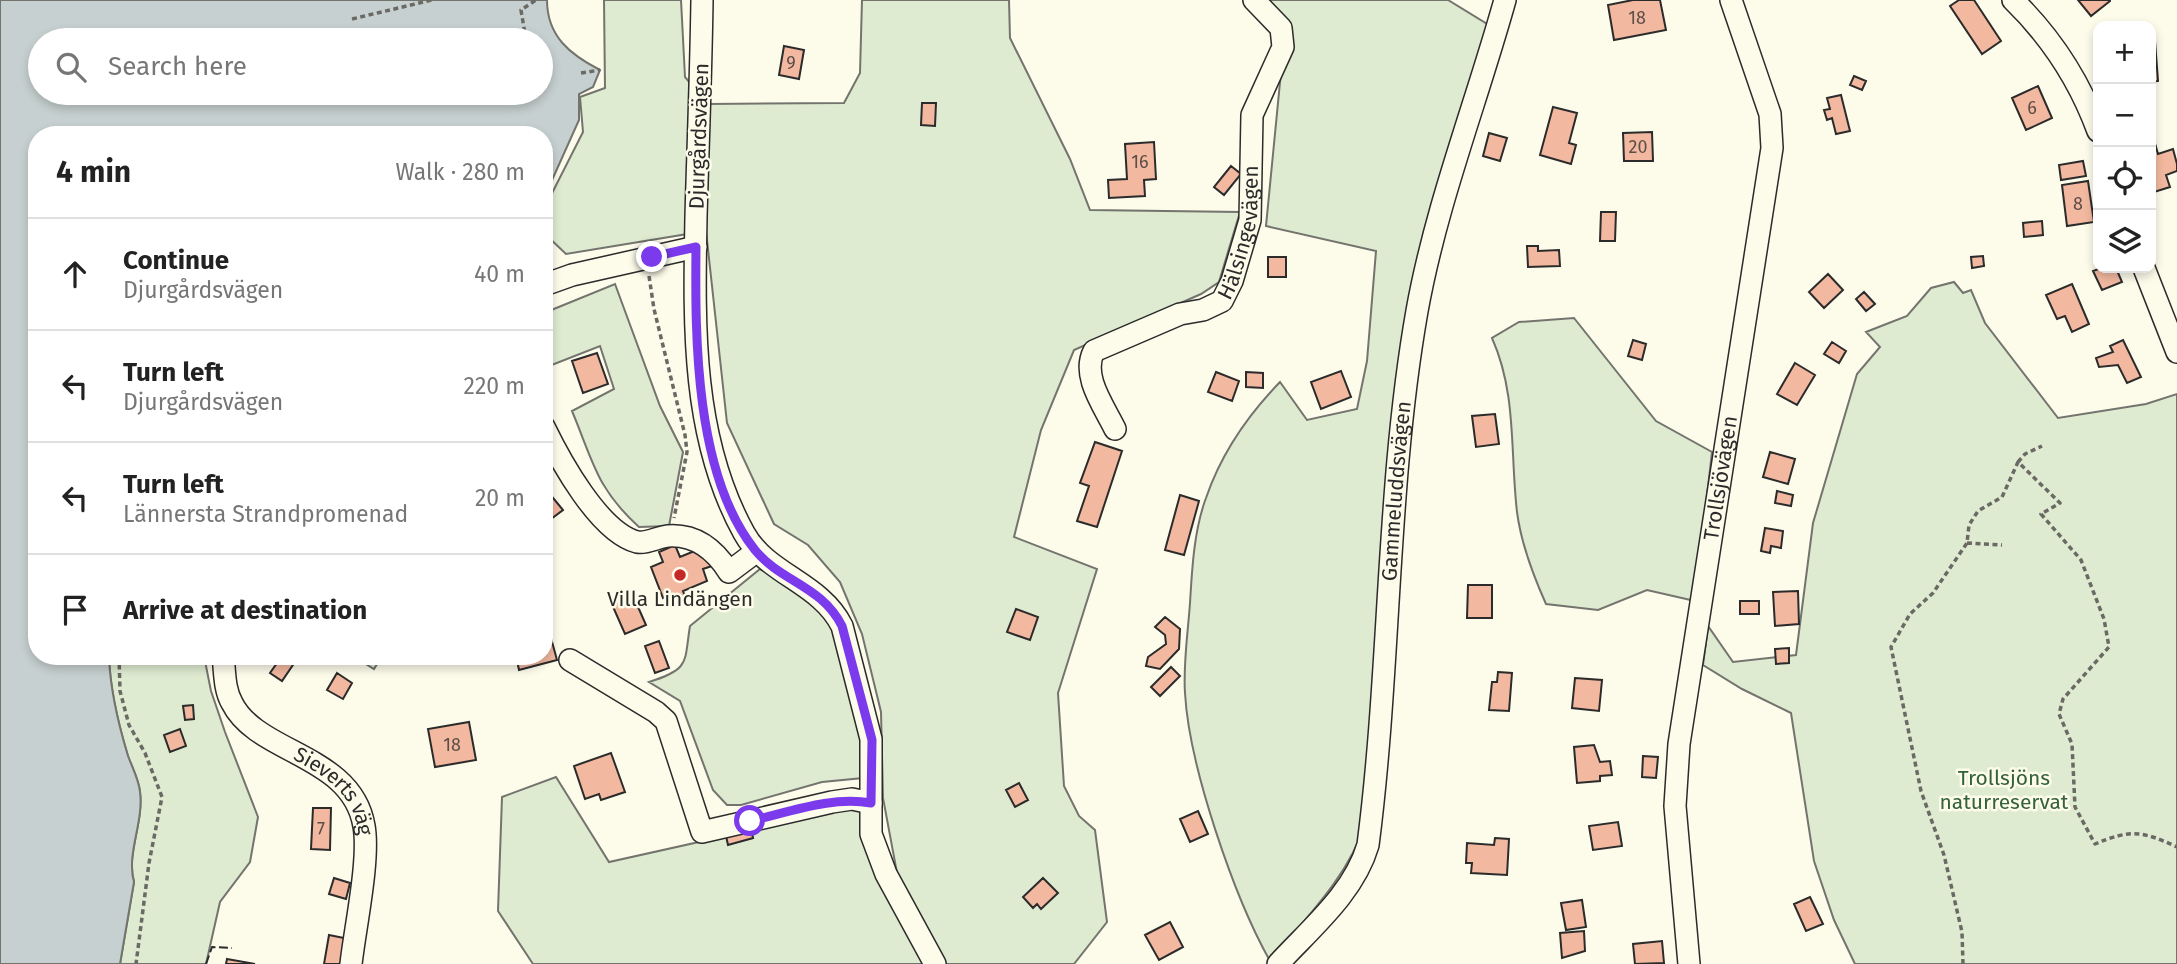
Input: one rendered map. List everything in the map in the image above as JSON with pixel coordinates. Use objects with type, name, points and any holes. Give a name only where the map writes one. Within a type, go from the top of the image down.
[{"type":"street","name":"Djurgårdsvägen","points":[[702,0],[696,247],[697,367],[714,457],[728,498],[757,551],[772,565],[818,594],[834,610],[842,626],[872,740],[871,834],[877,853],[935,964]]},
{"type":"street","name":"Hälsingevägen","points":[[1115,429],[1089,372],[1089,362],[1094,351],[1180,314],[1203,310],[1222,301],[1232,281],[1250,220],[1252,115],[1283,47],[1281,28],[1254,0]]},
{"type":"street","name":"Gammeluddsvägen","points":[[1278,964],[1351,883],[1361,867],[1368,845],[1401,446],[1417,311],[1449,183],[1505,0]]},
{"type":"street","name":"Trollsjövägen","points":[[1689,964],[1675,806],[1679,744],[1772,148],[1770,114],[1731,0]]},
{"type":"street","points":[[2013,0],[2047,37],[2068,70],[2093,121]]},
{"type":"street","points":[[553,282],[572,275],[696,247]]},
{"type":"street","points":[[2146,273],[2177,352]]},
{"type":"street","points":[[553,442],[577,484],[617,532],[638,543],[670,536],[707,546],[717,552],[729,572],[757,551]]},
{"type":"street","points":[[570,660],[656,712],[666,721],[702,832],[832,802],[852,799],[871,803]]},
{"type":"street","name":"Sieverts väg","points":[[224,665],[226,689],[239,714],[338,779],[350,792],[360,811],[365,845],[351,964]]},
{"type":"path","points":[[352,19],[432,0]]},
{"type":"path","points":[[524,28],[521,10],[536,0]]},
{"type":"path","points":[[581,73],[600,70]]},
{"type":"path","points":[[652,257],[649,279],[654,309],[682,415],[686,443],[670,536]]},
{"type":"path","points":[[1962,964],[1962,932],[1944,855],[1921,791],[1891,647],[1910,614],[1933,593],[1967,542],[1969,525],[1978,511],[2002,497],[2018,462],[2025,454],[2042,446]]},
{"type":"path","points":[[2018,462],[2060,503],[2041,513],[2081,560],[2104,619],[2109,648],[2063,699],[2059,713],[2072,744],[2075,807],[2095,844],[2121,833],[2131,833],[2150,834],[2177,847]]},
{"type":"path","points":[[1967,542],[2002,545]]},
{"type":"path","points":[[119,665],[120,691],[129,725],[145,753],[162,797],[149,863],[136,964]]},
{"type":"green space","points":[[604,0],[681,0],[685,77],[708,104],[844,103],[860,73],[862,0],[1009,0],[1010,38],[1070,159],[1090,210],[1240,212],[1219,282],[1201,294],[1074,350],[1041,430],[1014,537],[1097,569],[1058,693],[1064,786],[1079,816],[1095,830],[1107,922],[1074,964],[942,964],[897,873],[883,798],[881,712],[862,634],[840,582],[808,545],[774,524],[727,423],[706,231],[566,254],[553,242],[553,191],[583,132],[580,97],[605,88]]},
{"type":"green space","points":[[1270,0],[1448,0],[1492,27],[1438,188],[1365,824],[1358,843],[1337,879],[1270,961],[1228,867],[1204,793],[1188,723],[1185,671],[1196,536],[1202,510],[1219,466],[1246,422],[1280,382],[1307,420],[1357,409],[1367,361],[1376,251],[1266,226],[1285,31]]},
{"type":"green space","name":"Trollsjöns naturreservat","points":[[1954,282],[1963,293],[1971,290],[1985,323],[2058,418],[2146,404],[2177,394],[2177,964],[1855,964],[1834,920],[1814,861],[1791,713],[1742,689],[1703,665],[1708,626],[1733,662],[1796,655],[1813,523],[1857,374],[1880,347],[1866,332],[1907,316],[1931,288]]},
{"type":"green space","points":[[615,284],[660,406],[683,452],[669,526],[639,527],[613,499],[597,473],[572,411],[614,389],[600,346],[553,364],[553,309]]},
{"type":"green space","points":[[1574,318],[1656,421],[1712,452],[1695,601],[1647,590],[1598,610],[1546,604],[1541,593],[1521,535],[1509,402],[1500,359],[1492,338],[1519,322]]},
{"type":"green space","points":[[760,569],[795,588],[833,623],[865,740],[863,778],[822,782],[741,805],[727,805],[713,790],[680,701],[649,682],[679,668],[685,656],[690,626]]},
{"type":"green space","points":[[110,665],[206,665],[211,691],[225,732],[258,817],[250,862],[220,902],[206,964],[120,964],[134,882],[132,860],[141,803],[138,783],[115,707]]},
{"type":"green space","points":[[556,777],[609,862],[726,836],[729,844],[753,838],[751,830],[843,805],[866,809],[927,964],[533,964],[498,911],[502,797]]},
{"type":"shaded area","points":[[0,0],[547,0],[548,13],[556,34],[570,51],[600,70],[593,87],[579,94],[579,120],[553,178],[553,126],[28,126],[28,665],[110,665],[115,707],[138,783],[141,803],[132,860],[134,882],[120,964],[0,964]]},
{"type":"building","points":[[1633,0],[1660,0],[1666,30],[1614,40],[1608,5]]},
{"type":"building","points":[[1959,0],[1974,0],[2001,41],[1982,54],[1950,6]]},
{"type":"building","points":[[2078,0],[2110,0],[2110,1],[2091,16]]},
{"type":"building","points":[[784,46],[804,50],[799,79],[779,75]]},
{"type":"building","points":[[1854,76],[1866,81],[1862,90],[1850,85]]},
{"type":"building","points":[[2038,86],[2052,118],[2026,130],[2012,98]]},
{"type":"building","points":[[1841,95],[1850,131],[1836,134],[1832,118],[1827,120],[1824,110],[1830,109],[1827,98]]},
{"type":"building","points":[[922,103],[936,103],[935,126],[921,125]]},
{"type":"building","points":[[1553,107],[1577,113],[1569,143],[1576,145],[1571,164],[1540,155]]},
{"type":"building","points":[[1652,132],[1653,161],[1624,161],[1623,133]]},
{"type":"building","points":[[1489,133],[1507,138],[1500,161],[1483,156]]},
{"type":"building","points":[[1154,142],[1156,179],[1144,180],[1145,196],[1109,198],[1108,180],[1127,179],[1125,144]]},
{"type":"building","points":[[2156,147],[2158,154],[2173,149],[2177,171],[2166,175],[2170,187],[2156,191]]},
{"type":"building","points":[[2083,161],[2086,176],[2061,180],[2059,165]]},
{"type":"building","points":[[1231,166],[1241,174],[1224,195],[1214,187]]},
{"type":"building","points":[[2088,181],[2093,222],[2067,226],[2062,185]]},
{"type":"building","points":[[1601,212],[1616,212],[1615,241],[1600,241]]},
{"type":"building","points":[[2042,221],[2043,235],[2024,237],[2023,223]]},
{"type":"building","points":[[1527,246],[1538,246],[1538,251],[1559,250],[1560,266],[1528,267]]},
{"type":"building","points":[[1983,256],[1984,266],[1972,268],[1971,257]]},
{"type":"building","points":[[1268,257],[1286,257],[1286,277],[1268,277]]},
{"type":"building","points":[[2094,273],[2118,273],[2122,282],[2102,290]]},
{"type":"building","points":[[1828,274],[1843,290],[1824,308],[1809,292]]},
{"type":"building","points":[[2072,284],[2089,324],[2072,332],[2065,316],[2057,319],[2046,295]]},
{"type":"building","points":[[1864,292],[1875,304],[1866,311],[1856,299]]},
{"type":"building","points":[[1633,340],[1646,344],[1642,360],[1628,356]]},
{"type":"building","points":[[2123,340],[2141,377],[2127,383],[2118,365],[2099,367],[2096,358],[2113,352],[2110,346]]},
{"type":"building","points":[[1832,342],[1846,351],[1839,363],[1824,354]]},
{"type":"building","points":[[597,353],[608,384],[583,393],[572,361]]},
{"type":"building","points":[[1795,363],[1815,375],[1797,405],[1777,394]]},
{"type":"building","points":[[1341,371],[1351,397],[1321,409],[1311,382]]},
{"type":"building","points":[[1216,372],[1239,381],[1232,401],[1208,392]]},
{"type":"building","points":[[1246,372],[1263,373],[1263,388],[1246,387]]},
{"type":"building","points":[[1495,414],[1499,444],[1476,447],[1472,416]]},
{"type":"building","points":[[1095,442],[1122,451],[1097,527],[1077,521],[1089,486],[1080,483]]},
{"type":"building","points":[[1770,452],[1795,459],[1788,484],[1763,477]]},
{"type":"building","points":[[1777,491],[1793,495],[1791,506],[1775,503]]},
{"type":"building","points":[[1180,495],[1199,501],[1184,555],[1165,550]]},
{"type":"building","points":[[553,498],[563,510],[553,518]]},
{"type":"building","points":[[1765,528],[1783,531],[1781,548],[1771,546],[1770,553],[1761,551]]},
{"type":"building","name":"Villa Lindängen","points":[[675,545],[680,557],[697,550],[712,566],[703,569],[707,581],[683,591],[686,599],[670,605],[667,596],[663,598],[651,567],[663,562],[659,552]]},
{"type":"building","points":[[1468,585],[1492,585],[1492,618],[1467,618]]},
{"type":"building","points":[[631,591],[646,625],[625,634],[610,600]]},
{"type":"building","points":[[1798,591],[1799,624],[1775,626],[1773,592]]},
{"type":"building","points":[[1740,601],[1759,601],[1759,614],[1740,614]]},
{"type":"building","points":[[1016,609],[1038,617],[1030,640],[1007,632]]},
{"type":"building","points":[[1165,617],[1180,629],[1179,649],[1160,669],[1146,666],[1148,657],[1166,644],[1165,635],[1155,627]]},
{"type":"building","points":[[659,641],[669,668],[655,673],[645,646]]},
{"type":"building","points":[[553,645],[557,660],[553,661]]},
{"type":"building","points":[[1789,648],[1789,663],[1776,664],[1775,649]]},
{"type":"building","points":[[276,665],[293,665],[282,681],[270,673]]},
{"type":"building","points":[[518,665],[538,665],[519,670]]},
{"type":"building","points":[[1171,667],[1180,676],[1160,696],[1151,687]]},
{"type":"building","points":[[1498,672],[1512,673],[1509,711],[1489,710],[1492,682],[1497,682]]},
{"type":"building","points":[[337,673],[352,683],[343,699],[327,690]]},
{"type":"building","points":[[1575,678],[1602,680],[1599,711],[1572,708]]},
{"type":"building","points":[[193,705],[194,719],[185,720],[183,706]]},
{"type":"building","points":[[469,722],[476,760],[435,767],[428,729]]},
{"type":"building","points":[[180,729],[186,746],[170,752],[164,735]]},
{"type":"building","points":[[1594,745],[1600,762],[1610,761],[1612,775],[1600,776],[1600,781],[1577,783],[1574,747]]},
{"type":"building","points":[[611,753],[625,792],[601,800],[599,794],[585,799],[574,766]]},
{"type":"building","points":[[1643,756],[1658,757],[1656,778],[1642,777]]},
{"type":"building","points":[[1019,783],[1028,800],[1015,807],[1006,790]]},
{"type":"building","points":[[313,808],[331,808],[330,850],[311,849]]},
{"type":"building","points":[[1198,811],[1208,834],[1190,842],[1180,819]]},
{"type":"building","points":[[1618,822],[1622,846],[1593,850],[1589,826]]},
{"type":"building","points":[[751,830],[753,838],[728,845],[726,836]]},
{"type":"building","points":[[1495,838],[1509,839],[1507,875],[1471,873],[1472,863],[1466,863],[1467,843],[1494,845]]},
{"type":"building","points":[[334,878],[350,883],[346,899],[329,894]]},
{"type":"building","points":[[1043,878],[1058,893],[1041,909],[1037,904],[1033,908],[1023,897]]},
{"type":"building","points":[[1810,897],[1823,924],[1806,931],[1794,904]]},
{"type":"building","points":[[1582,900],[1586,927],[1566,930],[1561,903]]},
{"type":"building","points":[[1170,922],[1183,947],[1159,960],[1145,935]]},
{"type":"building","points":[[1584,931],[1585,951],[1562,958],[1560,933]]},
{"type":"building","points":[[329,935],[349,939],[344,964],[324,964]]},
{"type":"building","points":[[1662,941],[1664,963],[1635,964],[1633,944]]},
{"type":"building","points":[[227,959],[255,964],[226,964]]},
{"type":"fence","points":[[206,964],[212,947],[232,948]]},
{"type":"place","name":"Villa Lindängen","points":[[680,575]]},
{"type":"route","points":[[652,257],[696,247],[697,367],[701,399],[717,468],[745,535],[757,551],[772,565],[818,594],[834,610],[842,626],[872,740],[871,803],[852,799],[750,821]]}]
